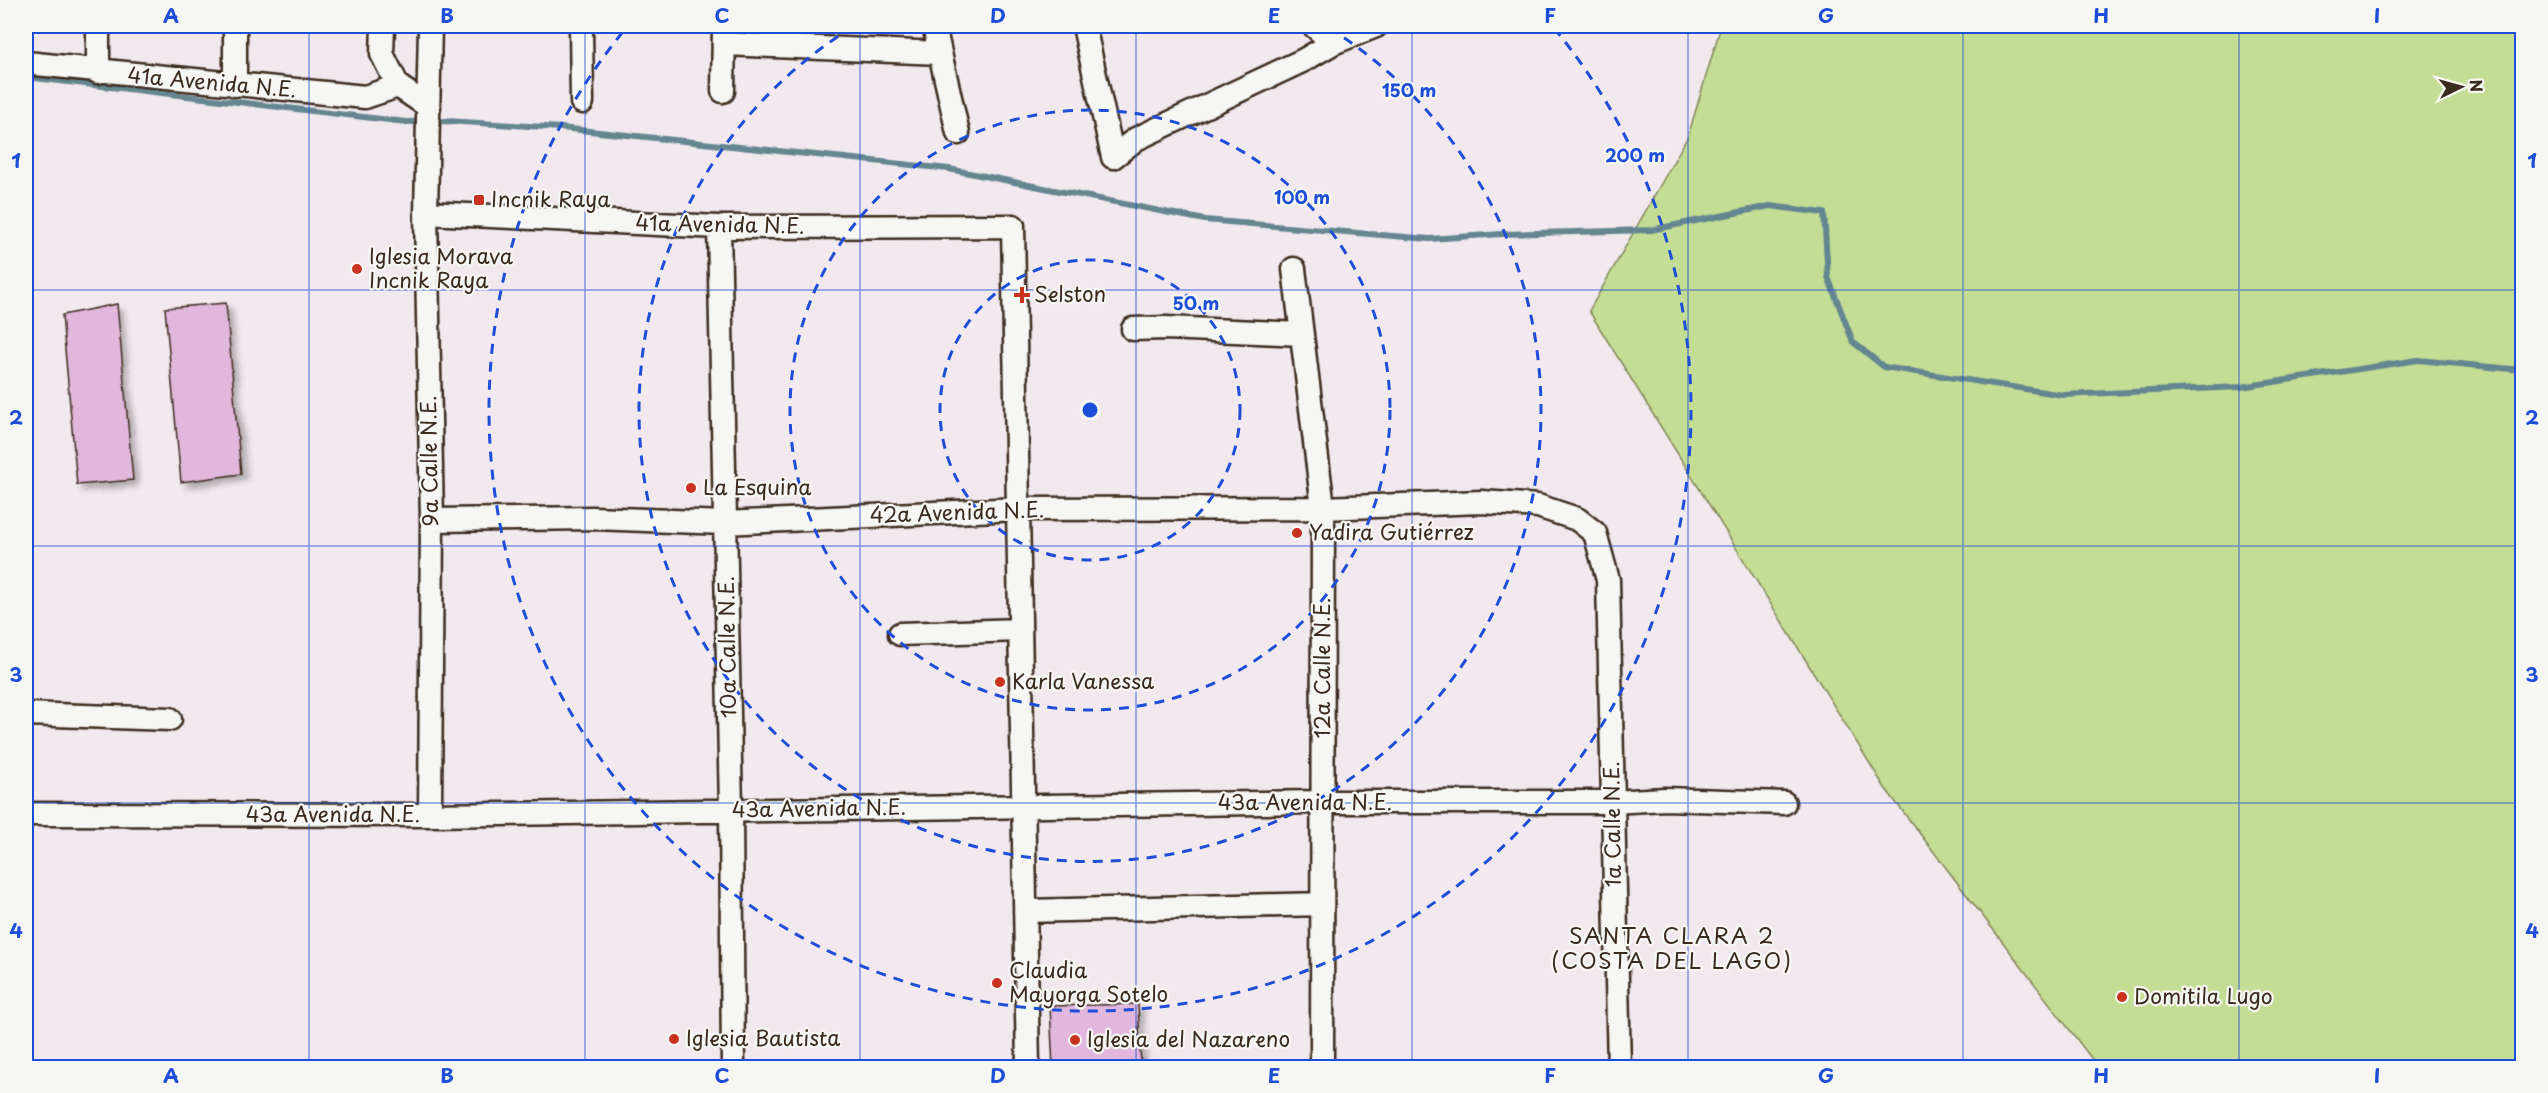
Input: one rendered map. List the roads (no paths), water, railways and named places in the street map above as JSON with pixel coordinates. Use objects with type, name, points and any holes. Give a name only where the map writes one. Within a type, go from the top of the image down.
[{"type":"street","points":[[98,26],[98,72]]},
{"type":"street","points":[[235,26],[235,85]]},
{"type":"street","points":[[383,26],[382,54],[398,86],[429,117]]},
{"type":"street","name":"9a Calle N.E.","points":[[430,26],[426,213],[432,520],[430,815]]},
{"type":"street","points":[[581,26],[582,102]]},
{"type":"street","points":[[934,26],[958,133]]},
{"type":"street","points":[[1084,26],[1113,157],[1136,140],[1304,60],[1333,43],[1376,26]]},
{"type":"street","points":[[1314,26],[1333,43]]},
{"type":"street","points":[[723,91],[724,35],[940,53]]},
{"type":"street","name":"41a Avenida N.E.","points":[[26,63],[365,97],[398,86]]},
{"type":"street","name":"41a Avenida N.E.","points":[[426,213],[718,227],[1013,226],[1018,509]]},
{"type":"street","name":"10a Calle N.E.","points":[[718,227],[731,810],[733,1068]]},
{"type":"street","name":"12a Calle N.E.","points":[[1294,269],[1323,508],[1322,1068]]},
{"type":"street","points":[[1133,329],[1166,328],[1302,334]]},
{"type":"street","name":"42a Avenida N.E.","points":[[432,520],[593,519],[725,523],[1018,509],[1323,508],[1482,502]]},
{"type":"street","name":"1a Calle N.E.","points":[[1482,502],[1538,506],[1577,519],[1595,533],[1608,580],[1620,1068]]},
{"type":"street","points":[[1018,509],[1028,1068]]},
{"type":"street","points":[[900,634],[1020,630]]},
{"type":"street","points":[[26,714],[170,719]]},
{"type":"street","name":"43a Avenida N.E.","points":[[26,814],[430,815],[1323,802],[1612,802],[1665,799],[1784,803]]},
{"type":"street","points":[[1025,911],[1322,904]]},
{"type":"waterway","points":[[26,77],[406,122],[446,121],[561,128],[949,169],[1205,220],[1429,239],[1502,234],[1651,230],[1770,206],[1824,213],[1828,277],[1853,342],[1884,367],[2063,395],[2241,387],[2418,360],[2522,370]]},
{"type":"place","name":"Incnik Raya","points":[[479,200]]},
{"type":"place","name":"Iglesia Morava Incnik Raya","points":[[357,269]]},
{"type":"place","name":"Selston","points":[[1022,295]]},
{"type":"place","name":"La Esquina","points":[[691,488]]},
{"type":"place","name":"Yadira Gutiérrez","points":[[1297,533]]},
{"type":"place","name":"Karla Vanessa","points":[[1000,682]]},
{"type":"place","name":"Claudia Mayorga Sotelo","points":[[997,983]]},
{"type":"place","name":"Domitila Lugo","points":[[2122,997]]},
{"type":"place","name":"Iglesia Bautista","points":[[674,1039]]},
{"type":"place","name":"Iglesia del Nazareno","points":[[1075,1040]]},
{"type":"district","name":"SANTA CLARA 2 (COSTA DEL LAGO)","points":[[1672,948]]}]
